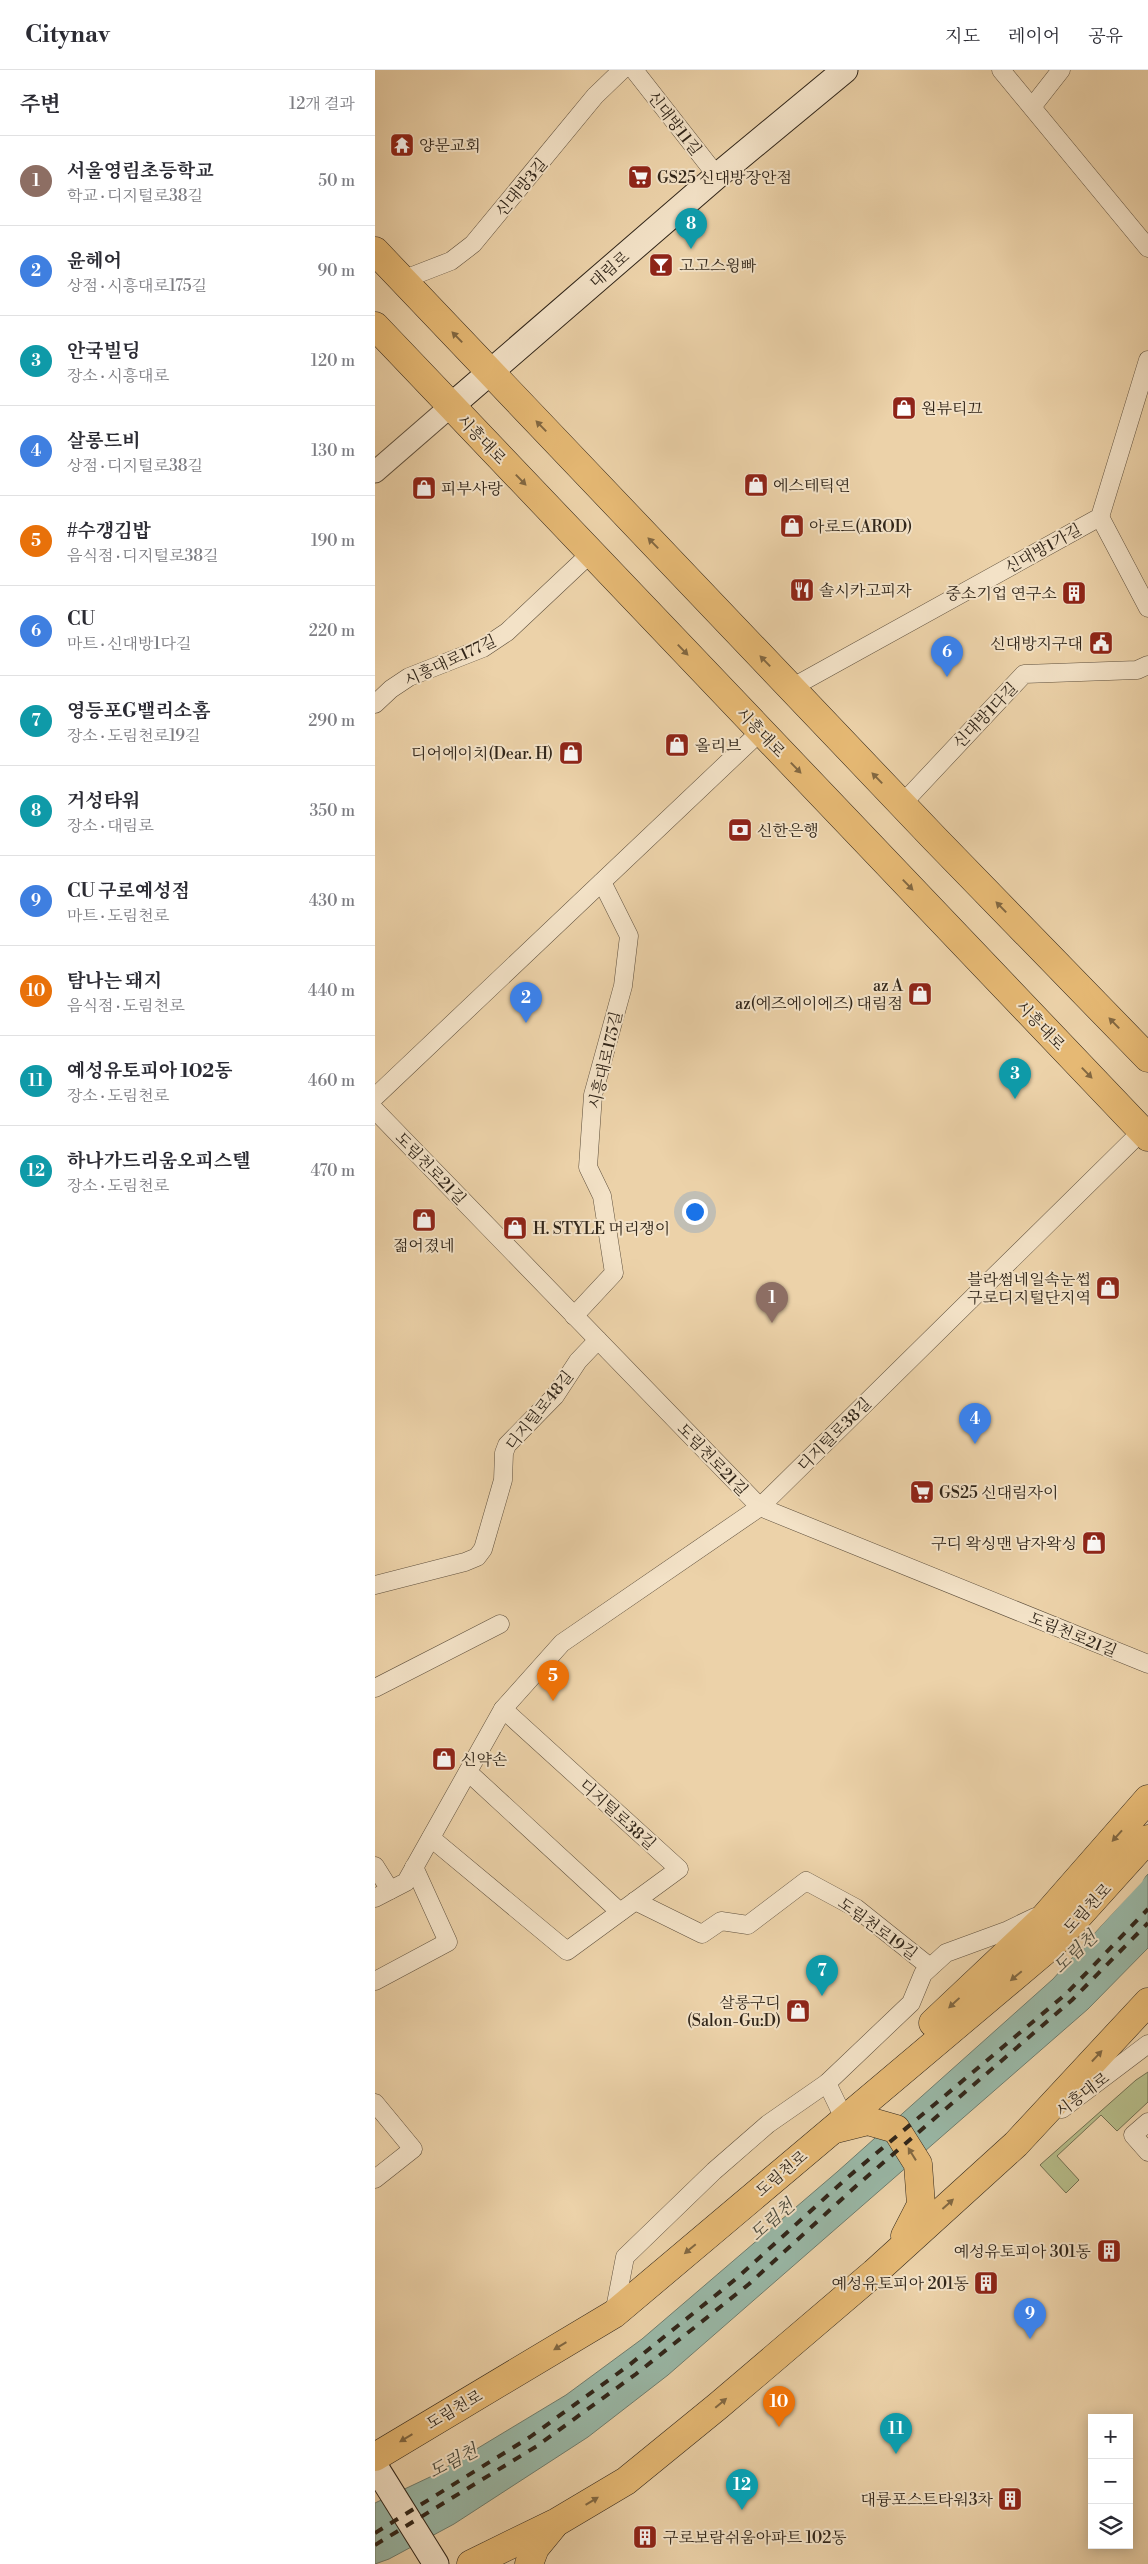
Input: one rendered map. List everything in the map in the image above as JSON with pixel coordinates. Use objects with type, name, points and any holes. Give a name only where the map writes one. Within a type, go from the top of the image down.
[{"type":"main road","name":"대림로","points":[[451,406],[717,176],[845,70]]},
{"type":"main road","points":[[375,251],[902,804],[1148,1058]]},
{"type":"main road","name":"시흥대로","points":[[375,326],[1145,1134]]},
{"type":"main road","points":[[836,2120],[1053,1908],[1148,1799]]},
{"type":"main road","name":"도림천로","points":[[378,2467],[614,2314],[714,2229],[836,2120],[1053,1944],[1148,1839]]},
{"type":"main road","points":[[471,2564],[557,2522],[633,2474],[725,2400],[874,2273],[899,2248],[1016,2144],[1148,2002]]},
{"type":"main road","points":[[836,2120],[868,2120],[896,2129],[918,2164],[921,2205],[899,2248]]},
{"type":"main road","points":[[378,2467],[434,2561]]},
{"type":"main road","points":[[529,2564],[544,2535],[557,2522]]},
{"type":"street","name":"신대방3길","points":[[402,280],[451,261],[473,244],[595,96],[622,70]]},
{"type":"street","name":"신대방11길","points":[[634,70],[717,176]]},
{"type":"street","points":[[1001,70],[1148,248]]},
{"type":"street","points":[[1032,106],[1061,70]]},
{"type":"street","name":"신대방1가길","points":[[791,688],[1100,517],[1148,360]]},
{"type":"street","name":"대림로","points":[[375,472],[451,406]]},
{"type":"street","points":[[1100,517],[1148,608]]},
{"type":"street","name":"시흥대로177길","points":[[375,704],[391,689],[409,677],[483,648],[507,632],[591,553]]},
{"type":"street","name":"신대방1다길","points":[[902,804],[1024,674],[1137,670],[1148,665]]},
{"type":"street","points":[[375,1096],[761,731]]},
{"type":"street","name":"시흥대로175길","points":[[574,1316],[614,1273],[602,1196],[588,1168],[593,1095],[623,986],[629,936],[602,882]]},
{"type":"street","name":"도림천로21길","points":[[375,1110],[760,1507],[1148,1664]]},
{"type":"street","name":"디지털로38길","points":[[375,1866],[383,1894],[406,1882],[503,1710],[562,1643],[760,1507],[1145,1134]]},
{"type":"street","name":"디지털로48길","points":[[375,1585],[465,1562],[477,1557],[483,1549],[503,1480],[504,1453],[507,1445],[555,1396],[578,1361],[598,1340]]},
{"type":"street","points":[[375,1688],[500,1624]]},
{"type":"street","name":"디지털로38길","points":[[431,1838],[567,1951],[679,1869],[503,1710]]},
{"type":"street","points":[[468,1772],[620,1912]]},
{"type":"street","points":[[375,1982],[448,1942],[415,1867]]},
{"type":"street","name":"도림천로19길","points":[[614,2314],[625,2257],[714,2171],[761,2130],[827,2083],[911,2003],[923,1974],[931,1967],[856,1908],[805,1881],[748,1925],[721,1921],[702,1934],[635,1901]]},
{"type":"street","points":[[931,1967],[946,1954],[1006,1931],[1053,1908]]},
{"type":"street","name":"시흥대로","points":[[1016,2144],[1148,2044]]},
{"type":"street","points":[[1094,2085],[1148,2057]]},
{"type":"street","points":[[827,2083],[836,2120]]},
{"type":"street","points":[[375,2103],[413,2149],[375,2179]]},
{"type":"street","points":[[1148,2122],[1133,2135],[1148,2152]]},
{"type":"green space","points":[[1148,2072],[1148,2102],[1117,2131],[1101,2115],[1057,2156],[1079,2180],[1066,2193],[1040,2165],[1136,2080]]},
{"type":"shaded area","name":"도림천","points":[[1148,1874],[1148,1948],[1088,2009],[668,2375],[588,2437],[454,2524],[389,2559],[375,2564],[375,2503],[430,2477],[566,2395],[642,2339],[837,2172],[1053,1979]]},
{"type":"pier","points":[[1148,1871],[1142,1882],[1068,1961],[1067,1959]]},
{"type":"railway","points":[[375,2533],[530,2437],[628,2366],[737,2278],[848,2177],[1066,1994],[1148,1909]]},
{"type":"railway","points":[[375,2545],[537,2446],[636,2374],[749,2284],[855,2187],[1072,2000],[1148,1923]]},
{"type":"place","name":"양문교회","points":[[402,145]]},
{"type":"place","name":"GS25 신대방장안점","points":[[640,177]]},
{"type":"place","name":"거성타워","points":[[691,249]]},
{"type":"place","name":"고고스윙빠","points":[[661,265]]},
{"type":"place","name":"원뷰티끄","points":[[904,408]]},
{"type":"place","name":"에스테틱연","points":[[756,485]]},
{"type":"place","name":"피부사랑","points":[[424,488]]},
{"type":"place","name":"아로드(AROD)","points":[[792,526]]},
{"type":"place","name":"솔시카고피자","points":[[802,590]]},
{"type":"place","name":"중소기업 연구소","points":[[1074,593]]},
{"type":"place","name":"신대방지구대","points":[[1101,643]]},
{"type":"place","name":"CU","points":[[947,677]]},
{"type":"place","name":"올리브","points":[[677,745]]},
{"type":"place","name":"디어에이치(Dear. H)","points":[[571,753]]},
{"type":"place","name":"신한은행","points":[[740,830]]},
{"type":"place","name":"az A az(에즈에이에즈) 대림점","points":[[920,994]]},
{"type":"place","name":"윤헤어","points":[[526,1023]]},
{"type":"place","name":"안국빌딩","points":[[1015,1099]]},
{"type":"place","name":"젊어졌네","points":[[424,1220]]},
{"type":"place","name":"H. STYLE 머리쟁이","points":[[515,1228]]},
{"type":"place","name":"블라썸네일속눈썹 구로디지털단지역","points":[[1108,1288]]},
{"type":"place","name":"서울영림초등학교","points":[[772,1323]]},
{"type":"place","name":"살롱드비","points":[[975,1444]]},
{"type":"place","name":"GS25 신대림자이","points":[[922,1492]]},
{"type":"place","name":"구디 왁싱맨 남자왁싱","points":[[1094,1543]]},
{"type":"place","name":"#수갱김밥","points":[[553,1701]]},
{"type":"place","name":"신약손","points":[[444,1759]]},
{"type":"place","name":"영등포G밸리소홈","points":[[822,1996]]},
{"type":"place","name":"살롱구디 (Salon-Gu:D)","points":[[798,2011]]},
{"type":"place","name":"예성유토피아 301동","points":[[1109,2251]]},
{"type":"place","name":"예성유토피아 201동","points":[[986,2283]]},
{"type":"place","name":"CU 구로예성점","points":[[1030,2339]]},
{"type":"place","name":"탐나는 돼지","points":[[779,2427]]},
{"type":"place","name":"예성유토피아 102동","points":[[896,2454]]},
{"type":"place","name":"대륭포스트타워3차","points":[[1010,2499]]},
{"type":"place","name":"하나가드리움오피스텔","points":[[742,2510]]},
{"type":"place","name":"구로보람쉬움아파트 102동","points":[[645,2537]]}]
